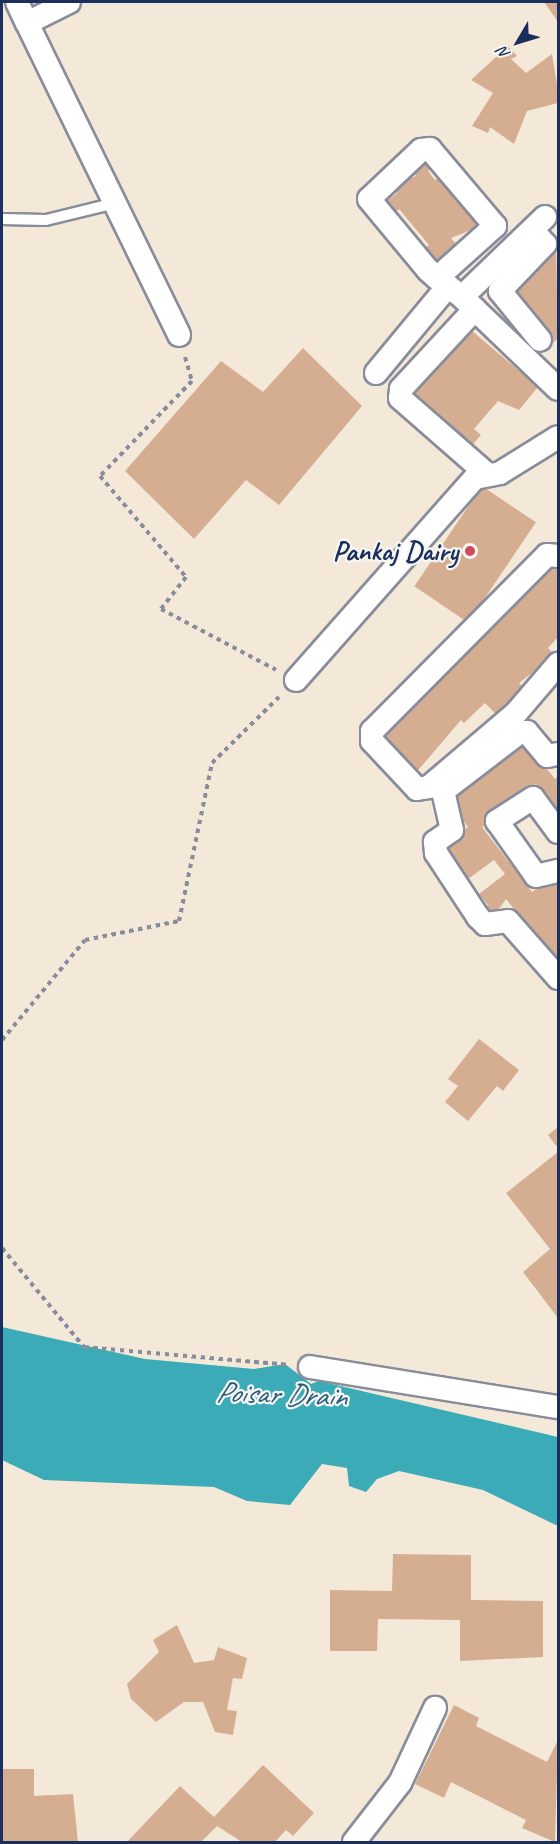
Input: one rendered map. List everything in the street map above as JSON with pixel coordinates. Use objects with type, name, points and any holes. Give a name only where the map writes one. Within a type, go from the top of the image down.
[{"type":"street","points":[[17,2],[179,335]]},
{"type":"street","points":[[27,23],[69,2]]},
{"type":"street","points":[[488,475],[400,398],[400,389],[455,293],[495,226],[430,149],[421,150],[369,199],[455,293],[558,389]]},
{"type":"street","points":[[376,374],[455,293],[545,232]]},
{"type":"street","points":[[540,340],[500,291],[545,232]]},
{"type":"street","points":[[296,680],[475,478],[488,475],[558,437]]},
{"type":"street","points":[[558,556],[547,555],[372,731],[372,741],[417,789],[429,788],[516,713],[558,664]]},
{"type":"street","points":[[558,754],[547,756],[527,732],[520,732],[443,791],[452,830],[435,842],[436,853],[478,917],[485,924],[508,921],[558,978]]},
{"type":"street","points":[[558,832],[533,798],[497,821],[536,876],[558,871]]},
{"type":"street","points":[[310,1367],[558,1407]]},
{"type":"street","points":[[354,1842],[400,1783],[435,1708]]},
{"type":"lane","points":[[2,219],[46,220],[115,203]]},
{"type":"path","points":[[2,1040],[86,940],[179,921],[212,763],[296,680],[161,609],[186,577],[100,476],[192,381],[179,335]]},
{"type":"path","points":[[2,1248],[84,1347],[310,1367]]},
{"type":"water","name":"Poisar Drain","points":[[2,1327],[145,1359],[254,1369],[285,1364],[311,1384],[319,1381],[558,1437],[558,1526],[483,1490],[399,1471],[377,1479],[366,1492],[349,1486],[347,1468],[322,1464],[290,1505],[247,1501],[214,1487],[44,1480],[2,1460]]},
{"type":"building","points":[[544,2],[558,2],[558,22]]},
{"type":"building","points":[[508,46],[517,56],[511,59],[526,73],[552,54],[558,91],[558,103],[527,111],[514,144],[490,127],[488,133],[472,126],[493,93],[471,80]]},
{"type":"building","points":[[428,156],[435,166],[428,171],[435,180],[439,177],[459,201],[466,196],[488,223],[451,238],[459,247],[442,255],[448,261],[436,271],[420,252],[429,245],[399,209],[391,216],[381,194],[387,201],[397,193],[391,186],[416,176],[411,170]]},
{"type":"building","points":[[556,245],[558,338],[553,343],[507,286]]},
{"type":"building","points":[[465,325],[538,387],[519,410],[498,401],[474,429],[481,435],[468,450],[405,397]]},
{"type":"building","points":[[303,348],[362,406],[279,505],[246,480],[194,539],[125,471],[221,361],[263,392]]},
{"type":"building","name":"Pankaj Dairy","points":[[482,486],[536,522],[468,623],[414,586]]},
{"type":"building","points":[[552,556],[558,562],[558,637],[548,648],[555,655],[519,683],[523,687],[496,714],[485,703],[464,723],[461,720],[414,775],[376,735]]},
{"type":"building","points":[[522,737],[555,779],[558,776],[558,827],[546,810],[552,805],[536,784],[482,827],[532,892],[554,875],[558,880],[558,965],[506,899],[492,919],[484,908],[488,905],[479,894],[505,874],[494,860],[464,882],[439,850],[468,827],[445,797]]},
{"type":"building","points":[[479,1039],[519,1070],[503,1091],[497,1086],[468,1121],[445,1102],[458,1086],[448,1079]]},
{"type":"building","points":[[558,1127],[558,1148],[548,1135]]},
{"type":"building","points":[[558,1152],[558,1318],[523,1272],[550,1249],[506,1193]]},
{"type":"building","points":[[393,1554],[471,1555],[471,1600],[543,1601],[543,1657],[460,1661],[460,1620],[378,1619],[377,1651],[330,1651],[330,1590],[392,1591]]},
{"type":"building","points":[[177,1625],[194,1663],[214,1660],[218,1647],[247,1658],[242,1679],[233,1678],[227,1710],[237,1711],[233,1735],[215,1732],[203,1702],[184,1702],[156,1722],[131,1699],[127,1684],[159,1652],[153,1640]]},
{"type":"building","points":[[454,1705],[479,1718],[476,1726],[547,1762],[558,1740],[555,1842],[522,1828],[526,1820],[451,1782],[444,1798],[415,1784]]},
{"type":"building","points":[[263,1765],[314,1813],[293,1836],[286,1830],[275,1842],[242,1842],[217,1826],[201,1842],[127,1842],[180,1786],[214,1817]]},
{"type":"building","points":[[2,1769],[34,1769],[34,1796],[73,1794],[78,1842],[2,1842]]},
{"type":"place","name":"Pankaj Dairy","points":[[470,551]]}]
